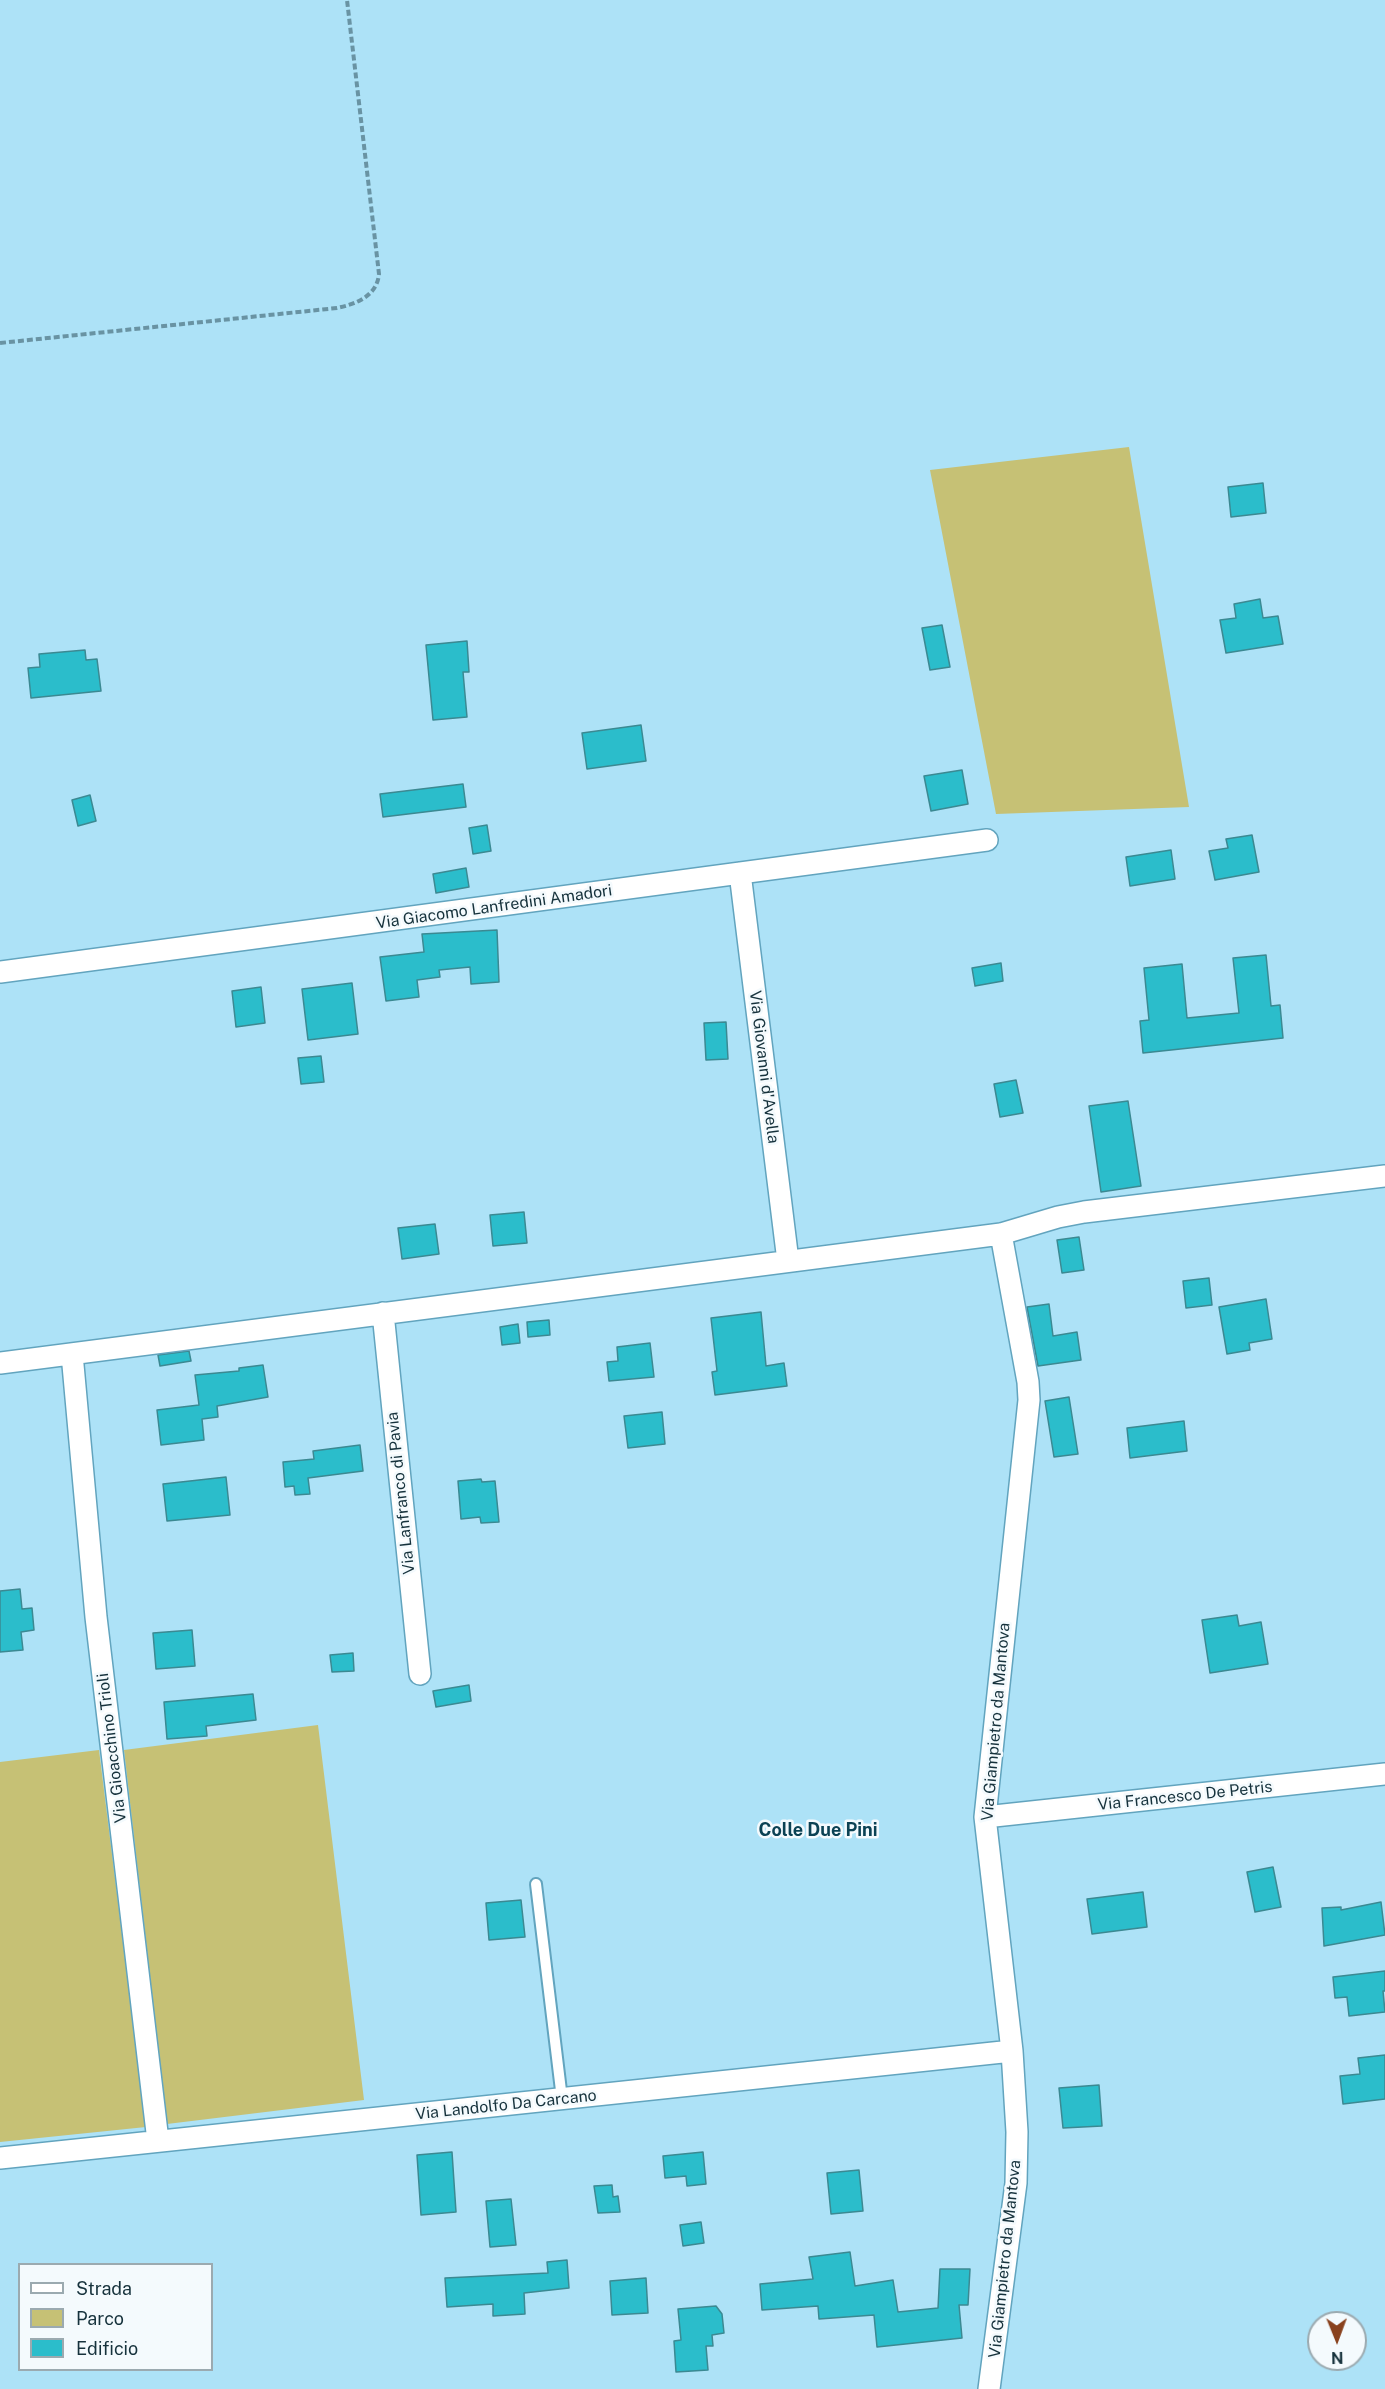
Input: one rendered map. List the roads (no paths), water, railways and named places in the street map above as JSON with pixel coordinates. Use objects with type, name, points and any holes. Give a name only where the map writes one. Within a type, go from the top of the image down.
[{"type":"street","name":"Via Giacomo Lanfredini Amadori","points":[[0,972],[987,840]]},
{"type":"street","name":"Via Giovanni d'Avella","points":[[740,873],[788,1261]]},
{"type":"street","points":[[0,1363],[1001,1234],[1058,1217],[1084,1212],[1385,1176]]},
{"type":"street","name":"Via Giampietro da Mantova","points":[[989,2389],[1016,2183],[1017,2132],[1012,2051],[985,1817],[1029,1414],[1028,1382],[1001,1234]]},
{"type":"street","name":"Via Lanfranco di Pavia","points":[[383,1313],[420,1674]]},
{"type":"street","name":"Via Gioacchino Trioli","points":[[72,1354],[96,1617],[158,2141]]},
{"type":"street","name":"Via Francesco De Petris","points":[[985,1817],[1385,1774]]},
{"type":"street","name":"Via Landolfo Da Carcano","points":[[0,2158],[1012,2051]]},
{"type":"lane","points":[[536,1884],[562,2099]]},
{"type":"district","name":"Colle Due Pini","points":[[818,1830]]}]
